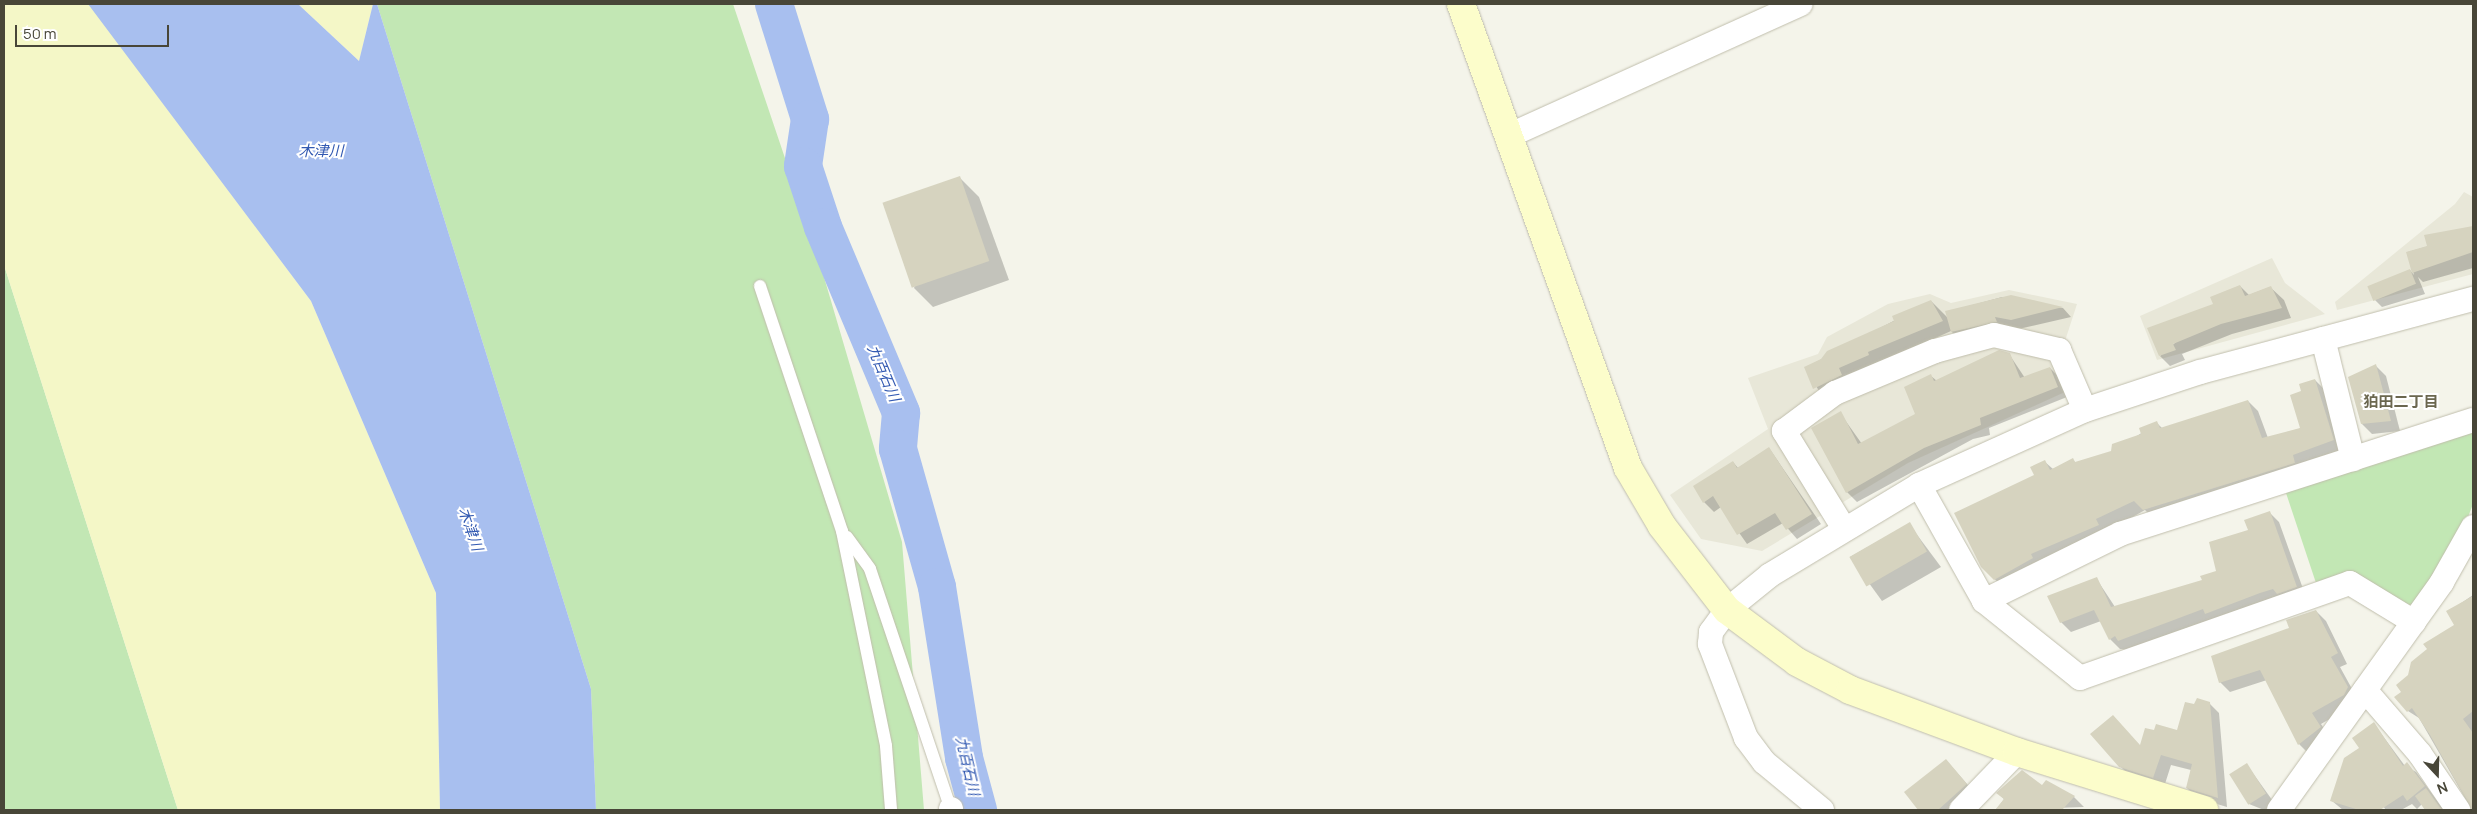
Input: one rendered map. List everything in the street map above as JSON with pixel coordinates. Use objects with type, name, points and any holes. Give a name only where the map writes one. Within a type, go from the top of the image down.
[{"type":"street","points":[[1461,4],[1628,468],[1662,526],[1727,610],[1797,662],[1850,690],[2018,752],[2204,810]]},
{"type":"street","points":[[1508,136],[1801,4]]},
{"type":"street","points":[[1822,810],[1764,762],[1739,724],[1710,644],[1711,632],[1727,610],[1770,575],[1843,527],[1919,485],[2084,410],[2323,339],[2473,299]]},
{"type":"street","points":[[1843,527],[1784,431],[1835,393],[1935,351],[1994,335],[2059,350],[2084,410]]},
{"type":"street","points":[[2323,339],[2353,459]]},
{"type":"street","points":[[1984,601],[2120,534],[2473,420]]},
{"type":"street","points":[[1919,485],[1984,601],[2080,678],[2350,583],[2414,622]]},
{"type":"street","points":[[2279,810],[2414,622],[2471,538]]},
{"type":"street","points":[[2365,690],[2420,754],[2458,810]]},
{"type":"street","points":[[1960,810],[2018,752]]},
{"type":"lane","points":[[760,286],[842,531],[884,736],[891,810]]},
{"type":"lane","points":[[842,531],[870,569],[951,810]]},
{"type":"shaded area","points":[[377,4],[733,4],[816,250],[902,542],[924,810],[596,810],[591,689]]},
{"type":"shaded area","points":[[2464,192],[2473,197],[2473,274],[2337,310],[2335,302],[2455,204]]},
{"type":"shaded area","points":[[2272,258],[2285,283],[2325,314],[2157,360],[2140,316]]},
{"type":"shaded area","points":[[4,265],[176,804],[178,810],[4,810]]},
{"type":"shaded area","points":[[2009,290],[2077,304],[2065,341],[2076,387],[1908,463],[1762,551],[1701,539],[1670,495],[1768,429],[1748,378],[1818,354],[1827,337],[1888,304],[1930,294],[1951,303]]},
{"type":"shaded area","points":[[2473,430],[2473,504],[2465,525],[2415,604],[2402,606],[2316,583],[2285,490]]},
{"type":"sand","points":[[4,4],[89,4],[311,301],[436,593],[440,810],[178,810],[4,265]]},
{"type":"sand","points":[[298,4],[373,4],[359,61]]},
{"type":"water","name":"木津川","points":[[88,4],[298,4],[359,61],[373,4],[377,4],[591,689],[596,810],[440,810],[436,593],[311,301]]},
{"type":"building","points":[[960,176],[989,261],[912,288],[882,203]]},
{"type":"building","points":[[2473,226],[2473,252],[2412,273],[2406,252],[2427,246],[2424,235]]},
{"type":"building","points":[[2410,269],[2416,284],[2373,301],[2367,286]]},
{"type":"building","points":[[2240,285],[2245,296],[2271,286],[2282,308],[2221,324],[2173,344],[2176,350],[2159,356],[2147,328],[2213,304],[2210,297]]},
{"type":"building","points":[[2011,295],[2063,307],[2011,320],[1995,317],[1997,322],[1951,332],[1945,311]]},
{"type":"building","points":[[1931,300],[1943,321],[1868,352],[1869,355],[1839,368],[1842,375],[1813,389],[1804,367],[1821,359],[1827,351],[1894,321],[1892,316]]},
{"type":"building","points":[[1999,350],[2010,353],[2020,378],[2050,367],[2058,387],[1980,418],[1981,425],[1924,448],[1846,493],[1811,428],[1841,411],[1858,444],[1915,414],[1904,387],[1931,374],[1934,381]]},
{"type":"building","points":[[2376,364],[2391,421],[2361,424],[2348,377]]},
{"type":"building","points":[[2315,379],[2334,440],[2293,455],[2295,463],[2143,510],[2134,501],[2096,519],[2099,525],[2031,554],[2033,558],[1994,580],[1981,567],[1954,513],[2034,475],[2030,467],[2045,460],[2050,470],[2073,458],[2075,462],[2111,451],[2112,444],[2141,434],[2139,428],[2157,421],[2160,428],[2248,400],[2262,438],[2300,428],[2290,395],[2301,391],[2299,384]]},
{"type":"building","points":[[1769,447],[1812,514],[1786,530],[1775,513],[1737,535],[1713,496],[1703,503],[1693,486],[1733,461],[1737,468]]},
{"type":"building","points":[[2270,511],[2297,587],[2277,594],[2273,589],[2205,614],[2203,609],[2118,641],[2115,636],[2109,640],[2094,610],[2060,623],[2047,596],[2097,577],[2111,607],[2202,580],[2200,576],[2216,571],[2209,542],[2248,530],[2244,520]]},
{"type":"building","points":[[1910,522],[1927,551],[1866,586],[1849,557]]},
{"type":"building","points":[[2473,596],[2473,711],[2463,719],[2473,733],[2472,810],[2430,735],[2412,708],[2407,712],[2394,697],[2401,692],[2396,685],[2408,675],[2411,662],[2427,649],[2423,644],[2454,625],[2446,611]]},
{"type":"building","points":[[2316,610],[2338,653],[2331,657],[2348,687],[2344,695],[2312,713],[2321,727],[2298,745],[2260,670],[2219,683],[2211,656],[2289,628],[2286,620]]},
{"type":"building","points":[[2197,698],[2210,702],[2218,798],[2186,788],[2192,764],[2161,755],[2153,778],[2119,767],[2090,734],[2113,715],[2140,745],[2145,728],[2154,730],[2156,724],[2177,730],[2185,702],[2194,704]]},
{"type":"building","points":[[2374,722],[2403,766],[2407,762],[2425,786],[2407,801],[2403,795],[2380,810],[2359,810],[2330,801],[2344,758],[2359,748],[2352,738]]},
{"type":"building","points":[[1946,759],[1967,784],[1938,810],[1918,810],[1904,792]]},
{"type":"building","points":[[2247,763],[2266,794],[2248,805],[2229,774]]},
{"type":"building","points":[[2022,770],[2042,785],[2046,780],[2075,796],[2062,810],[1995,810],[2004,799],[1996,793]]},
{"type":"building","points":[[2426,788],[2442,810],[2425,810],[2415,796]]},
{"type":"waterway","name":"九百石川","points":[[774,4],[810,119],[803,166],[823,227],[901,413],[898,449],[937,587],[964,758],[978,810]]},
{"type":"district","name":"狛田二丁目","points":[[2401,402]]}]
